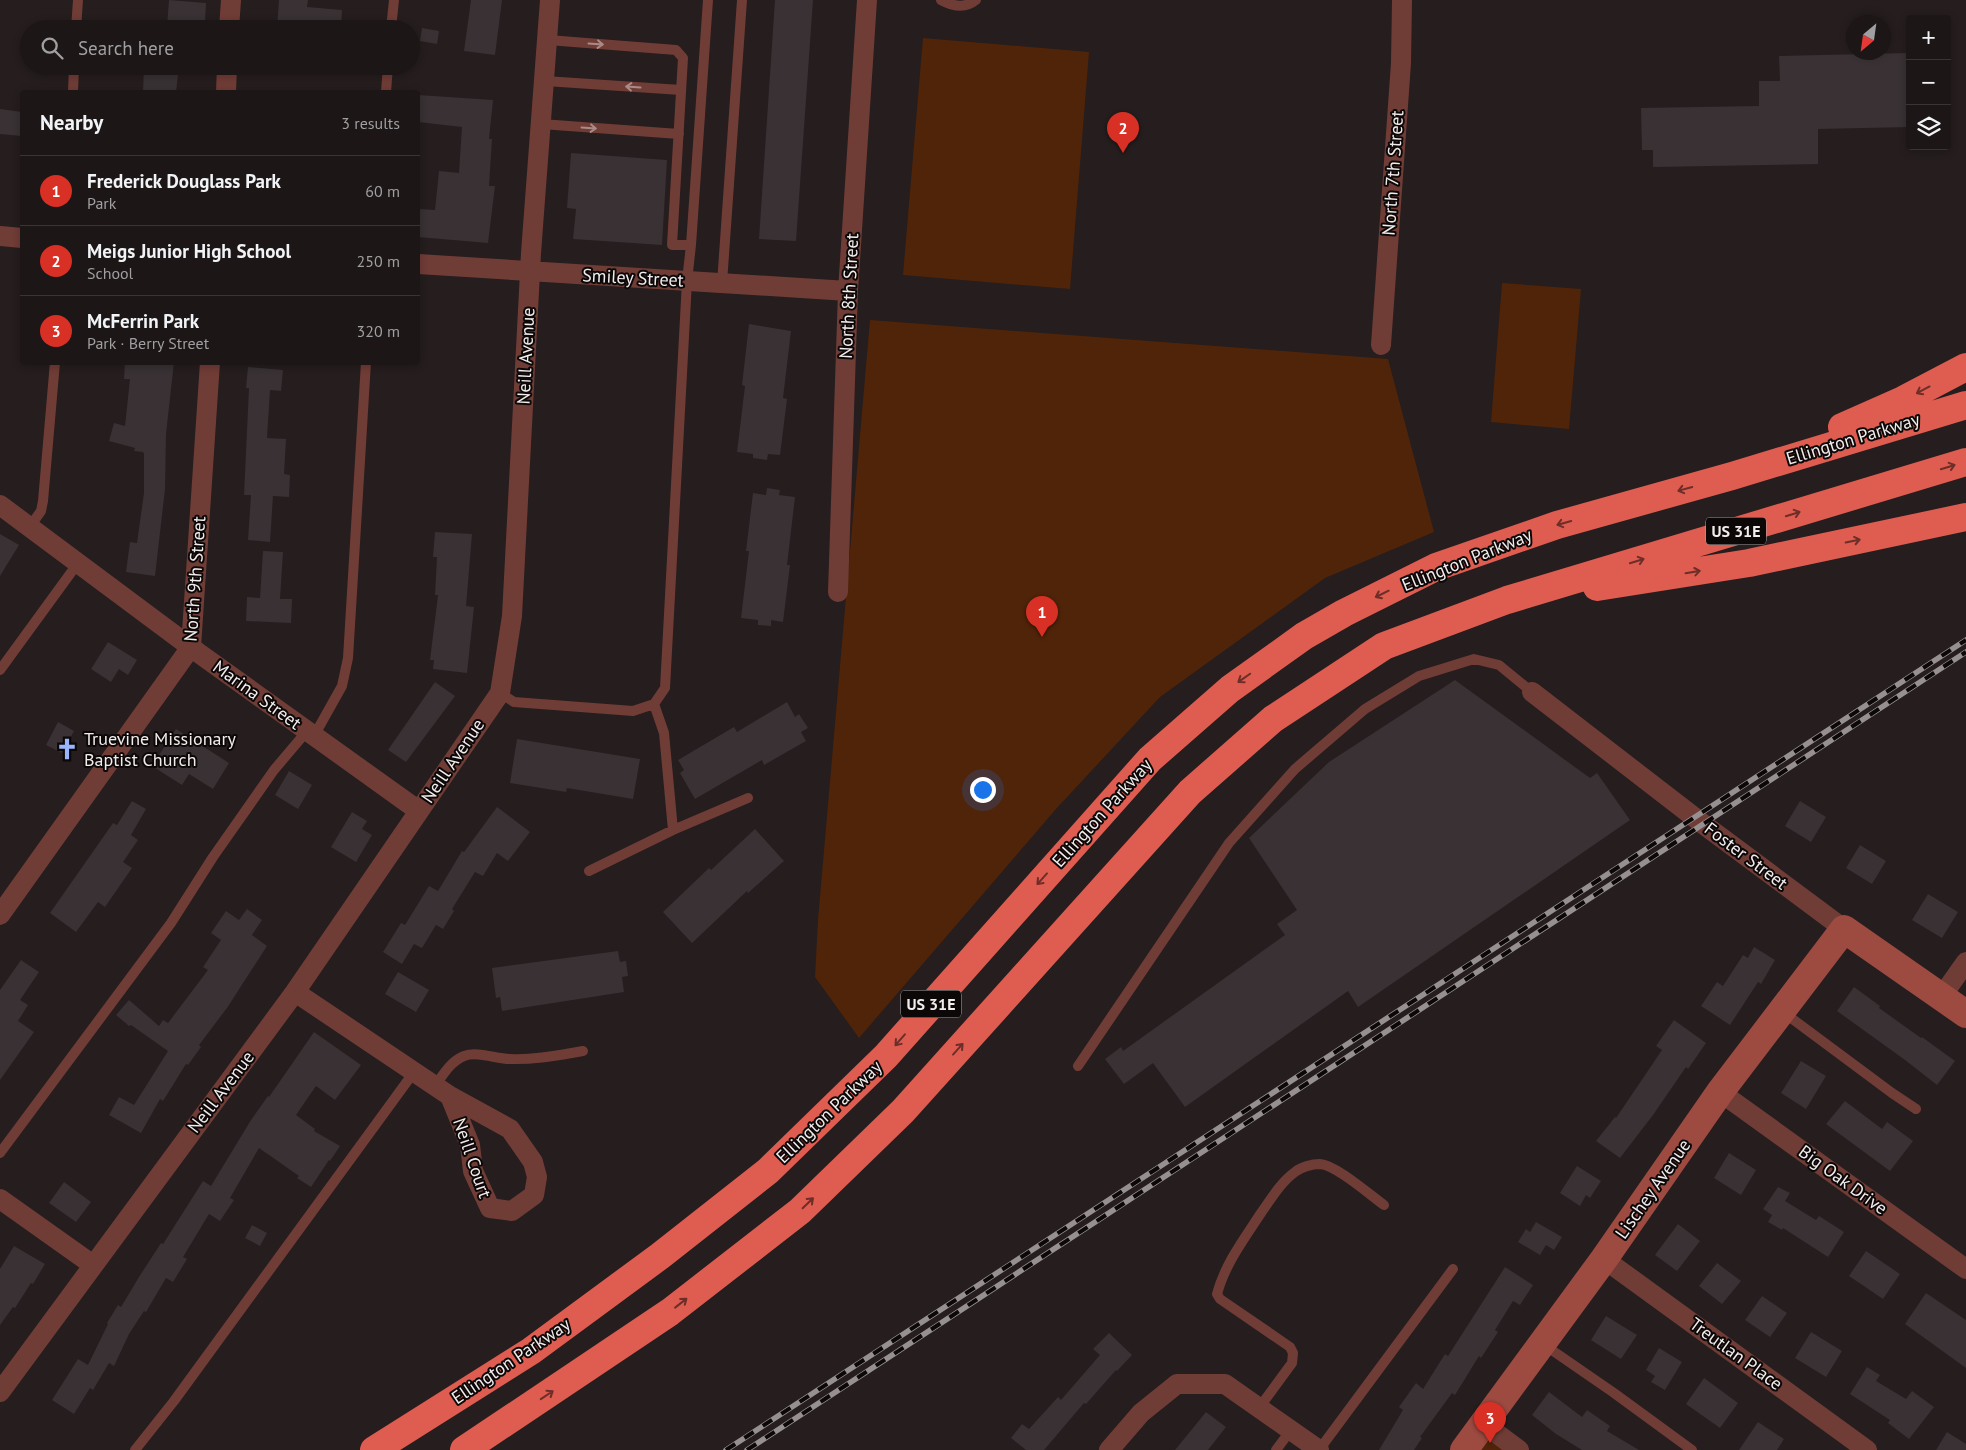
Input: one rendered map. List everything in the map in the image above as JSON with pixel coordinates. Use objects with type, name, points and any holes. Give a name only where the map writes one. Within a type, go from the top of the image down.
[{"type":"highway","points":[[1732,476],[1903,400],[1966,367]]},
{"type":"highway","name":"Ellington Parkway","points":[[374,1450],[530,1351],[660,1256],[768,1171],[886,1056],[1150,759],[1230,689],[1304,636],[1344,613],[1436,568],[1557,524],[1732,476],[1966,405]]},
{"type":"highway","name":"US 31E","points":[[464,1450],[670,1312],[800,1211],[903,1111],[1190,792],[1273,719],[1384,646],[1506,600],[1966,462]]},
{"type":"highway","points":[[1506,600],[1595,588],[1749,563],[1966,517]]},
{"type":"highway","points":[[479,1450],[506,1423]]},
{"type":"street","points":[[230,20],[231,0]]},
{"type":"street","name":"Neill Avenue","points":[[0,1392],[295,992],[500,692],[512,616],[531,272],[550,0]]},
{"type":"street","name":"North 8th Street","points":[[838,592],[848,291],[867,0]]},
{"type":"street","name":"North 7th Street","points":[[1381,346],[1401,63],[1402,0]]},
{"type":"street","points":[[226,90],[227,75]]},
{"type":"street","points":[[0,236],[20,238]]},
{"type":"street","name":"Smiley Street","points":[[420,264],[848,291]]},
{"type":"street","name":"North 9th Street","points":[[0,915],[191,648],[210,365]]},
{"type":"street","name":"Marina Street","points":[[0,506],[191,648],[419,811]]},
{"type":"street","name":"Foster Street","points":[[1532,692],[1703,824],[1844,929],[1966,1014]]},
{"type":"street","name":"Lischey Avenue","points":[[1464,1450],[1604,1259],[1720,1092],[1844,929]]},
{"type":"street","points":[[1942,996],[1966,962]]},
{"type":"street","name":"Neill Court","points":[[295,992],[442,1091],[510,1129],[533,1162],[537,1177],[534,1195],[512,1211],[490,1208],[474,1171],[470,1145],[442,1091]]},
{"type":"street","name":"Big Oak Drive","points":[[1720,1092],[1966,1268]]},
{"type":"street","points":[[0,1199],[93,1265]]},
{"type":"street","name":"Treutlan Place","points":[[1604,1259],[1867,1450]]},
{"type":"street","points":[[1110,1450],[1141,1413],[1177,1384],[1225,1384],[1319,1450]]},
{"type":"street","points":[[1484,1424],[1520,1450]]},
{"type":"lane","points":[[77,20],[78,0]]},
{"type":"lane","points":[[392,20],[394,0]]},
{"type":"lane","points":[[500,692],[514,702],[633,711],[654,704],[665,688],[687,281],[708,0]]},
{"type":"lane","points":[[722,283],[742,0]]},
{"type":"lane","points":[[941,0],[951,6],[959,6],[976,0]]},
{"type":"lane","points":[[548,40],[676,50],[683,58],[672,245],[691,246]]},
{"type":"lane","points":[[73,90],[74,75]]},
{"type":"lane","points":[[386,90],[387,75]]},
{"type":"lane","points":[[545,81],[681,90]]},
{"type":"lane","points":[[541,124],[679,134]]},
{"type":"lane","points":[[30,528],[41,511],[43,501],[54,365]]},
{"type":"lane","points":[[0,1153],[171,924],[213,857],[274,770],[310,734],[342,686],[348,658],[366,365]]},
{"type":"lane","points":[[0,670],[78,563]]},
{"type":"lane","points":[[1078,1066],[1229,843],[1295,769],[1365,709],[1419,676],[1474,659],[1499,665],[1532,692]]},
{"type":"lane","points":[[654,704],[664,733],[673,830]]},
{"type":"lane","points":[[589,871],[673,830],[748,798]]},
{"type":"lane","points":[[1782,1011],[1916,1109]]},
{"type":"lane","points":[[442,1091],[447,1069],[464,1056],[538,1059],[583,1051]]},
{"type":"lane","points":[[135,1450],[174,1401],[414,1072]]},
{"type":"lane","points":[[1259,1408],[1292,1363],[1293,1353],[1290,1347],[1220,1299],[1216,1294],[1221,1279],[1237,1249],[1276,1192],[1295,1171],[1311,1165],[1322,1164],[1333,1168],[1384,1205]]},
{"type":"lane","points":[[1319,1450],[1453,1269]]},
{"type":"lane","points":[[1542,1344],[1614,1393],[1692,1450]]},
{"type":"lane","points":[[1276,1450],[1291,1430]]},
{"type":"shaded area","points":[[923,38],[1089,52],[1070,289],[903,275]]},
{"type":"shaded area","points":[[1502,283],[1581,289],[1569,429],[1491,422]]},
{"type":"shaded area","points":[[870,320],[1388,359],[1434,532],[1325,578],[1160,697],[1056,809],[859,1038],[815,977],[818,920]]},
{"type":"shaded area","points":[[1484,1424],[1519,1450],[1465,1450]]},
{"type":"building","points":[[169,0],[206,3],[205,20],[168,20]]},
{"type":"building","points":[[279,0],[308,0],[307,7],[342,10],[341,20],[278,20]]},
{"type":"building","points":[[471,0],[502,0],[495,55],[464,51]]},
{"type":"building","points":[[775,0],[813,0],[796,241],[759,239]]},
{"type":"building","points":[[422,28],[439,31],[437,44],[420,41]]},
{"type":"building","points":[[1891,53],[1906,53],[1906,127],[1818,129],[1818,164],[1653,167],[1653,150],[1642,150],[1641,108],[1759,106],[1759,81],[1780,81],[1779,56],[1846,54],[1846,60],[1891,60]]},
{"type":"building","points":[[144,75],[178,75],[176,90],[143,90]]},
{"type":"building","points":[[420,95],[493,100],[489,139],[492,139],[489,186],[495,186],[488,243],[420,237],[420,209],[435,210],[439,171],[459,173],[462,127],[420,122]]},
{"type":"building","points":[[0,109],[20,112],[20,136],[0,134]]},
{"type":"building","points":[[571,153],[667,160],[662,245],[573,239],[576,209],[567,208]]},
{"type":"building","points":[[749,324],[791,331],[783,398],[787,399],[780,455],[768,454],[767,460],[753,458],[753,454],[737,452],[745,386],[742,385]]},
{"type":"building","points":[[125,365],[174,365],[166,434],[165,489],[155,576],[126,572],[130,542],[137,543],[144,493],[144,454],[143,452],[134,451],[135,448],[109,441],[114,423],[125,426],[130,379],[124,379]]},
{"type":"building","points":[[248,367],[283,370],[281,391],[270,390],[267,438],[286,439],[284,474],[290,475],[289,497],[273,496],[270,542],[248,540],[251,495],[244,495],[249,388],[246,388]]},
{"type":"building","points":[[767,488],[780,490],[779,495],[795,497],[787,565],[790,565],[783,622],[771,620],[771,626],[758,625],[758,620],[741,618],[749,551],[746,551],[753,493],[766,495]]},
{"type":"building","points":[[435,532],[472,534],[466,606],[474,607],[467,673],[433,669],[434,660],[430,660],[438,595],[435,595],[437,557],[433,557]]},
{"type":"building","points":[[0,534],[19,545],[0,576]]},
{"type":"building","points":[[263,551],[283,552],[280,599],[292,599],[291,623],[246,621],[247,597],[260,598]]},
{"type":"building","points":[[108,642],[137,660],[128,675],[119,669],[111,682],[91,669]]},
{"type":"building","points":[[1455,680],[1590,778],[1597,773],[1630,820],[1358,1007],[1348,991],[1185,1107],[1153,1063],[1124,1084],[1105,1059],[1121,1047],[1123,1051],[1285,935],[1277,924],[1297,910],[1249,838],[1329,762]]},
{"type":"building","points":[[435,682],[455,696],[406,762],[388,750]]},
{"type":"building","points":[[787,702],[795,717],[799,714],[808,728],[801,732],[806,741],[764,765],[762,760],[695,799],[680,773],[684,770],[678,760],[734,727],[737,732]]},
{"type":"building","points":[[58,722],[74,731],[62,753],[46,745]]},
{"type":"building","points":[[176,729],[229,763],[213,789],[189,774],[182,785],[152,766]]},
{"type":"building","points":[[517,739],[640,759],[633,799],[567,788],[566,792],[510,783]]},
{"type":"building","points":[[289,771],[312,785],[298,809],[275,795]]},
{"type":"building","points":[[132,801],[146,809],[131,835],[138,840],[123,862],[132,868],[105,907],[98,902],[76,932],[50,913],[113,823],[117,825]]},
{"type":"building","points":[[1800,801],[1826,817],[1811,842],[1785,826]]},
{"type":"building","points":[[497,807],[530,832],[508,861],[497,853],[483,876],[475,872],[452,909],[454,911],[443,929],[436,925],[422,948],[414,944],[402,964],[383,952],[401,923],[405,925],[429,886],[438,891],[462,851],[464,852]]},
{"type":"building","points":[[352,812],[367,821],[362,829],[372,835],[356,862],[331,847]]},
{"type":"building","points":[[755,829],[784,861],[748,893],[747,891],[692,943],[663,912],[709,868],[711,870]]},
{"type":"building","points":[[1860,845],[1886,861],[1872,884],[1846,868]]},
{"type":"building","points":[[1928,894],[1958,912],[1942,938],[1912,920]]},
{"type":"building","points":[[247,909],[262,920],[252,935],[267,946],[227,1008],[199,1045],[201,1047],[188,1065],[186,1064],[163,1101],[160,1099],[141,1133],[109,1115],[119,1097],[134,1105],[168,1051],[131,1025],[129,1026],[116,1015],[129,1000],[159,1026],[163,1020],[168,1023],[208,970],[203,967],[221,940],[211,933],[226,911],[239,920]]},
{"type":"building","points":[[1754,947],[1775,960],[1761,984],[1758,982],[1730,1025],[1701,1006],[1717,982],[1723,986],[1743,955],[1748,958]]},
{"type":"building","points":[[618,951],[620,962],[626,961],[628,976],[622,977],[624,992],[502,1011],[500,997],[496,998],[492,968]]},
{"type":"building","points":[[21,960],[39,972],[20,1000],[28,1005],[18,1021],[34,1032],[0,1080],[0,990]]},
{"type":"building","points":[[398,972],[429,990],[416,1012],[385,994]]},
{"type":"building","points":[[1854,987],[1880,1006],[1879,1008],[1955,1061],[1937,1085],[1837,1011]]},
{"type":"building","points":[[1674,1020],[1706,1043],[1688,1069],[1686,1067],[1620,1158],[1596,1141],[1616,1118],[1662,1050],[1656,1046]]},
{"type":"building","points":[[314,1032],[361,1065],[335,1100],[316,1086],[296,1115],[315,1129],[314,1131],[340,1146],[330,1161],[311,1187],[297,1178],[299,1176],[259,1148],[230,1198],[234,1200],[220,1221],[209,1214],[183,1257],[187,1259],[173,1282],[166,1278],[146,1312],[144,1311],[129,1334],[114,1366],[109,1363],[93,1390],[90,1388],[74,1414],[52,1400],[78,1359],[88,1365],[107,1323],[118,1305],[121,1307],[203,1181],[211,1186],[251,1120]]},
{"type":"building","points":[[1801,1061],[1826,1076],[1806,1109],[1781,1093]]},
{"type":"building","points":[[1845,1101],[1882,1129],[1887,1122],[1913,1141],[1890,1171],[1826,1124]]},
{"type":"building","points":[[1729,1153],[1756,1170],[1741,1195],[1714,1178]]},
{"type":"building","points":[[1577,1166],[1601,1181],[1590,1198],[1586,1195],[1580,1206],[1560,1193]]},
{"type":"building","points":[[64,1182],[91,1202],[76,1222],[49,1203]]},
{"type":"building","points":[[1778,1187],[1790,1193],[1785,1201],[1816,1220],[1819,1216],[1844,1232],[1828,1257],[1783,1228],[1782,1230],[1768,1222],[1772,1215],[1763,1209]]},
{"type":"building","points":[[1536,1222],[1562,1237],[1554,1250],[1546,1245],[1540,1255],[1518,1242],[1526,1229],[1530,1232]]},
{"type":"building","points":[[1678,1224],[1700,1241],[1677,1271],[1655,1255]]},
{"type":"building","points":[[252,1225],[267,1233],[260,1246],[245,1238]]},
{"type":"building","points":[[14,1246],[45,1264],[33,1284],[31,1283],[15,1308],[13,1307],[0,1325],[0,1269]]},
{"type":"building","points":[[1866,1251],[1900,1274],[1883,1299],[1849,1276]]},
{"type":"building","points":[[1717,1263],[1741,1281],[1722,1304],[1699,1286]]},
{"type":"building","points":[[1505,1267],[1533,1285],[1520,1305],[1513,1301],[1495,1330],[1498,1332],[1481,1358],[1479,1356],[1455,1395],[1452,1393],[1420,1437],[1422,1438],[1414,1450],[1379,1450],[1403,1410],[1399,1407],[1416,1383],[1423,1389],[1445,1354],[1448,1356]]},
{"type":"building","points":[[1926,1293],[1966,1320],[1966,1368],[1905,1324]]},
{"type":"building","points":[[1762,1296],[1787,1313],[1770,1337],[1745,1320]]},
{"type":"building","points":[[1606,1316],[1637,1335],[1621,1359],[1591,1340]]},
{"type":"building","points":[[1811,1332],[1842,1351],[1826,1377],[1795,1358]]},
{"type":"building","points":[[1109,1333],[1132,1355],[1086,1404],[1084,1403],[1044,1450],[1026,1450],[1011,1438],[1022,1424],[1029,1429],[1058,1397],[1061,1400],[1100,1355],[1093,1349]]},
{"type":"building","points":[[1659,1348],[1682,1362],[1665,1390],[1651,1382],[1655,1376],[1646,1370]]},
{"type":"building","points":[[1867,1367],[1880,1375],[1876,1381],[1906,1399],[1912,1391],[1934,1407],[1909,1439],[1888,1423],[1890,1420],[1850,1394]]},
{"type":"building","points":[[1704,1378],[1738,1403],[1720,1428],[1686,1404]]},
{"type":"building","points":[[1549,1392],[1582,1417],[1587,1410],[1610,1426],[1607,1431],[1639,1450],[1582,1450],[1556,1434],[1532,1415]]},
{"type":"building","points":[[1206,1412],[1226,1427],[1208,1450],[1175,1450]]},
{"type":"building","points":[[1758,1422],[1784,1439],[1777,1450],[1739,1450]]},
{"type":"building","points":[[1947,1432],[1966,1444],[1966,1450],[1936,1450]]},
{"type":"railway","points":[[726,1450],[1966,640]]},
{"type":"railway","points":[[747,1450],[1966,652]]},
{"type":"place","name":"Meigs Junior High School","points":[[1123,153]]},
{"type":"place","name":"Frederick Douglass Park","points":[[1042,637]]},
{"type":"place","name":"Truevine Missionary Baptist Church","points":[[67,749]]},
{"type":"place","name":"McFerrin Park","points":[[1490,1443]]}]
